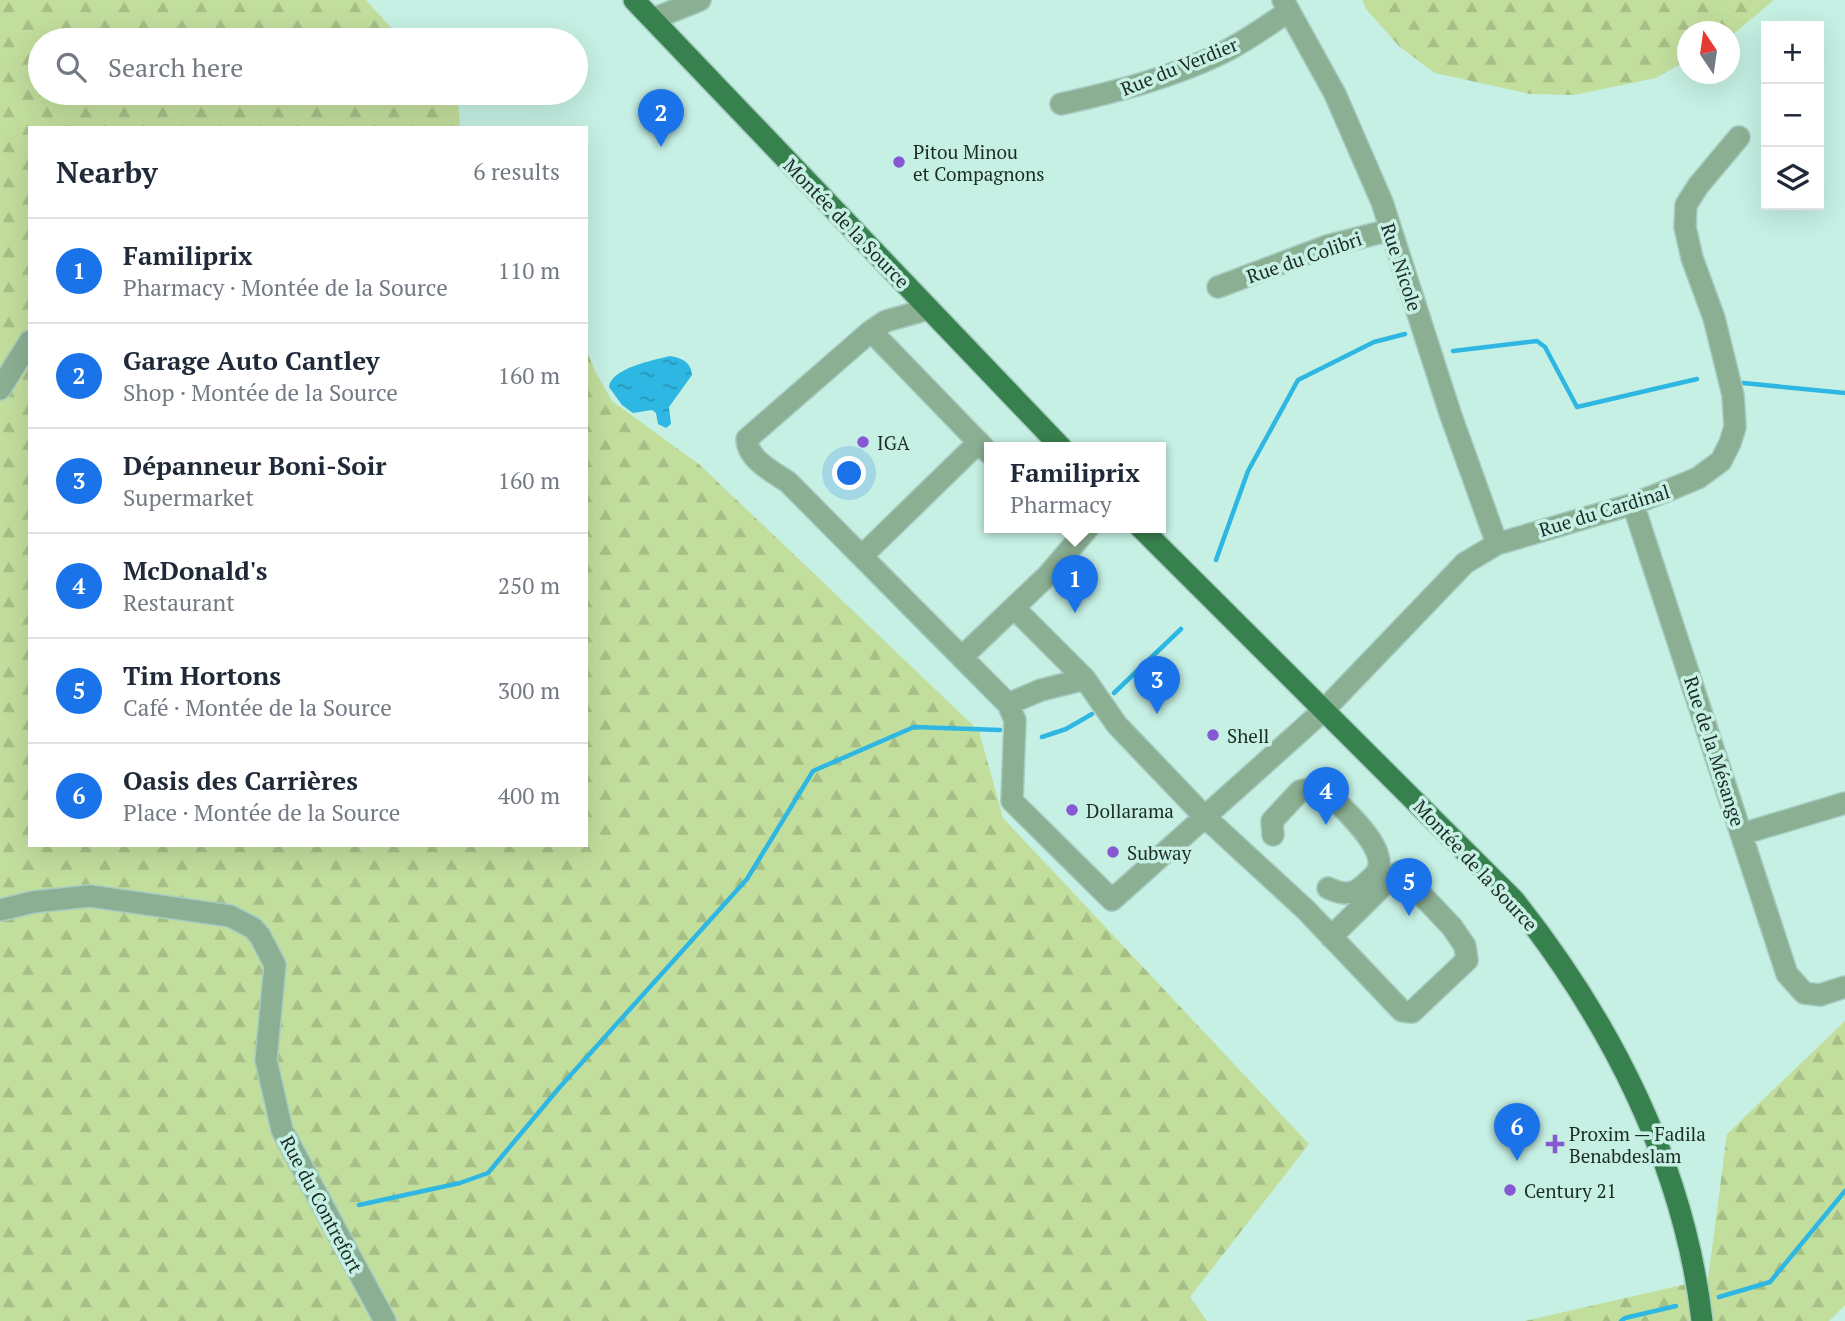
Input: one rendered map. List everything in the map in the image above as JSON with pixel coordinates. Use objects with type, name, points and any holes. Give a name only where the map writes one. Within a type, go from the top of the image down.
[{"type":"main road","name":"Montée de la Source","points":[[634,0],[1056,442]]},
{"type":"main road","name":"Montée de la Source","points":[[1146,533],[1514,900],[1576,983],[1626,1072],[1666,1166],[1693,1264],[1702,1321]]},
{"type":"street","points":[[653,19],[700,0]]},
{"type":"street","name":"Rue du Verdier","points":[[1061,104],[1107,94],[1162,77],[1220,54],[1286,5]]},
{"type":"street","name":"Rue Nicole","points":[[1286,5],[1335,94],[1382,202],[1450,413],[1497,544]]},
{"type":"street","name":"Rue du Cardinal","points":[[1008,704],[1014,720],[1012,801],[1112,900],[1324,710],[1465,563],[1497,544],[1633,504],[1698,478],[1721,461],[1735,427],[1732,395],[1714,318],[1692,258],[1685,227],[1686,205],[1698,186],[1739,137]]},
{"type":"street","name":"Rue du Colibri","points":[[1218,287],[1327,246],[1390,230]]},
{"type":"street","points":[[929,309],[886,321],[871,331],[747,439],[747,444],[762,464],[788,482],[1008,704],[1041,690],[1085,679]]},
{"type":"street","points":[[862,556],[984,448],[871,331]]},
{"type":"street","points":[[0,389],[28,344]]},
{"type":"street","name":"Rue de la Mésange","points":[[1633,504],[1787,974],[1804,993],[1820,995],[1845,987]]},
{"type":"street","points":[[962,657],[1014,608],[1075,533]]},
{"type":"street","points":[[1014,608],[1085,679],[1117,725],[1205,817],[1288,893],[1402,1011],[1412,1012],[1467,960],[1465,946],[1452,927],[1402,873],[1394,875],[1331,937]]},
{"type":"street","points":[[1273,835],[1272,821],[1300,792],[1317,787],[1326,791],[1373,843],[1377,851],[1378,870],[1368,881],[1350,894],[1332,890]]},
{"type":"street","points":[[1742,834],[1845,803]]},
{"type":"street","name":"Rue du Contrefort","points":[[0,911],[33,902],[90,896],[230,916],[253,928],[275,965],[266,1060],[282,1130],[385,1321]]},
{"type":"green space","points":[[0,0],[366,0],[391,28],[28,28],[28,105],[458,105],[460,126],[28,126],[28,847],[588,847],[588,354],[612,401],[700,465],[979,731],[1003,818],[1309,1144],[1190,1297],[1207,1321],[0,1321]]},
{"type":"green space","points":[[1362,0],[1774,0],[1740,29],[1740,21],[1677,21],[1677,66],[1656,78],[1574,95],[1530,94],[1435,73],[1399,46],[1366,9]]},
{"type":"green space","points":[[1845,1021],[1845,1305],[1829,1321],[1525,1321],[1708,1279],[1727,1134]]},
{"type":"water","points":[[670,356],[685,361],[692,375],[669,407],[671,424],[666,428],[658,424],[656,413],[652,410],[633,413],[622,405],[609,387],[612,380],[625,370]]},
{"type":"waterway","points":[[1216,560],[1248,471],[1298,380],[1374,342],[1405,334]]},
{"type":"waterway","points":[[1453,351],[1537,341],[1545,347],[1577,407],[1697,379]]},
{"type":"waterway","points":[[1743,383],[1845,393]]},
{"type":"waterway","points":[[1114,693],[1181,629]]},
{"type":"waterway","points":[[1042,737],[1066,729],[1092,714]]},
{"type":"waterway","points":[[359,1205],[460,1183],[488,1173],[559,1088],[747,879],[813,771],[914,727],[1000,730]]},
{"type":"waterway","points":[[1719,1297],[1770,1282],[1845,1191]]},
{"type":"waterway","points":[[1621,1321],[1676,1306]]},
{"type":"place","name":"Garage Auto Cantley","points":[[661,147]]},
{"type":"place","name":"Pitou Minou et Compagnons","points":[[899,162]]},
{"type":"place","name":"IGA","points":[[863,442]]},
{"type":"place","name":"Familiprix","points":[[1075,613]]},
{"type":"place","name":"Dépanneur Boni-Soir","points":[[1157,714]]},
{"type":"place","name":"Shell","points":[[1213,735]]},
{"type":"place","name":"Dollarama","points":[[1072,810]]},
{"type":"place","name":"McDonald's","points":[[1326,825]]},
{"type":"place","name":"Subway","points":[[1113,852]]},
{"type":"place","name":"Tim Hortons","points":[[1409,916]]},
{"type":"place","name":"Proxim — Fadila Benabdeslam","points":[[1555,1144]]},
{"type":"place","name":"Oasis des Carrières","points":[[1517,1161]]},
{"type":"place","name":"Century 21","points":[[1510,1190]]}]
